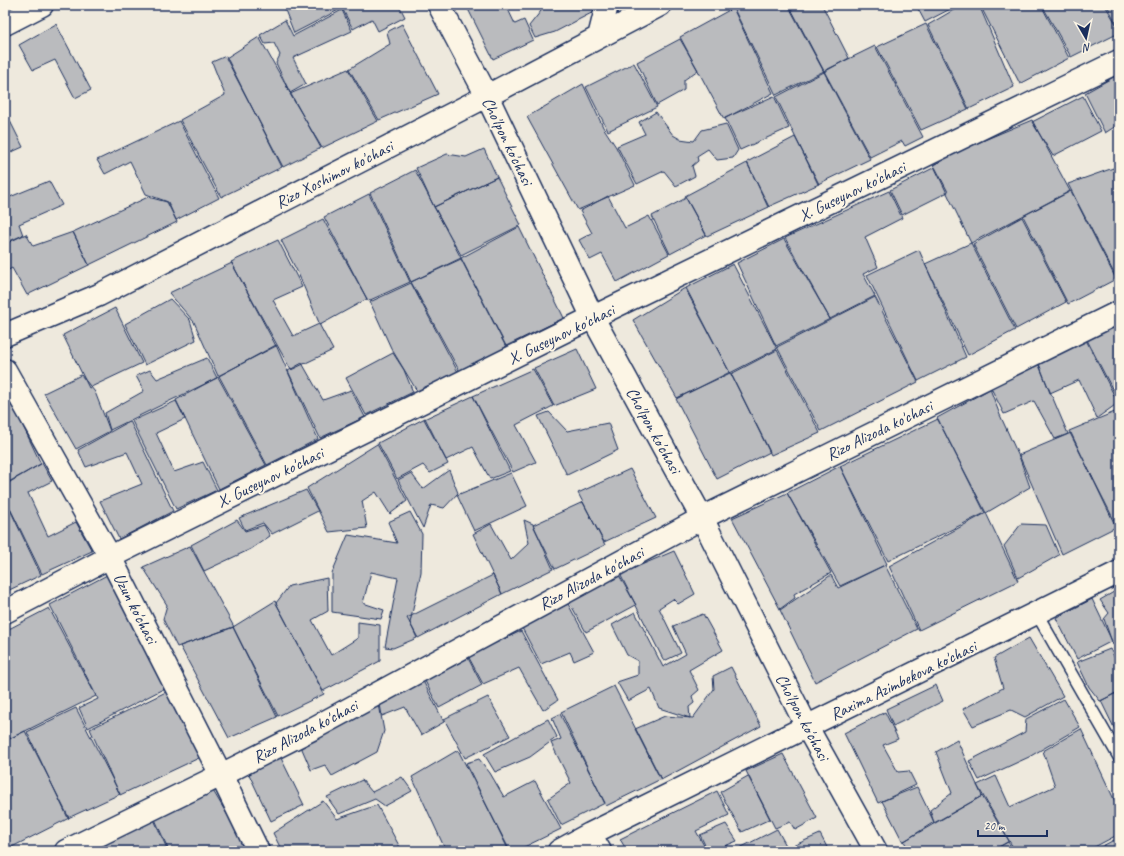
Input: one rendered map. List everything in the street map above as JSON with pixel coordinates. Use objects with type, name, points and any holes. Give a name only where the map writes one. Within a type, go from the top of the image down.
[{"type":"street","points":[[5,24],[42,5]]},
{"type":"street","name":"Cho'lpon ko'chasi","points":[[439,5],[487,96],[593,318],[702,518],[807,727],[876,851]]},
{"type":"street","points":[[599,36],[607,5]]},
{"type":"street","name":"Rizo Xoshimov ko'chasi","points":[[5,335],[98,295],[487,96],[660,5]]},
{"type":"street","name":"X. Guseynov ko'chasi","points":[[5,612],[110,557],[593,318],[1119,61]]},
{"type":"street","name":"Rizo Alizoda ko'chasi","points":[[66,851],[314,728],[702,518],[1119,312]]},
{"type":"street","name":"Uzun ko'chasi","points":[[5,370],[110,557],[258,851]]},
{"type":"street","name":"Raxima Azimbekova ko'chasi","points":[[558,851],[595,842],[807,727],[1119,572]]},
{"type":"lane","points":[[1037,614],[1119,757]]},
{"type":"building","points":[[283,5],[348,5],[294,33]]},
{"type":"building","points":[[352,5],[399,5],[405,17],[378,31],[372,19],[353,29],[343,10]]},
{"type":"building","points":[[471,5],[506,5],[515,24],[524,20],[533,40],[493,59],[467,7]]},
{"type":"building","points":[[540,5],[600,5],[601,8],[555,32],[535,38],[529,26],[541,11]]},
{"type":"building","points":[[747,5],[789,5],[824,71],[776,95],[735,11]]},
{"type":"building","points":[[788,5],[822,5],[849,58],[824,72]]},
{"type":"building","points":[[916,5],[958,5],[925,22]]},
{"type":"building","points":[[962,5],[979,5],[1014,87],[969,109],[928,25]]},
{"type":"building","points":[[980,5],[1041,5],[1069,58],[1020,84]]},
{"type":"building","points":[[1042,5],[1105,5],[1119,29],[1119,33],[1071,57]]},
{"type":"building","points":[[1107,5],[1119,5],[1119,29]]},
{"type":"building","points":[[733,8],[773,93],[724,119],[680,37]]},
{"type":"building","points":[[342,10],[352,31],[293,58],[306,84],[290,93],[276,63],[280,55],[274,43],[265,44],[260,35],[285,20],[293,36]]},
{"type":"building","points":[[56,24],[91,90],[75,98],[55,60],[33,70],[19,45]]},
{"type":"building","points":[[402,24],[438,94],[379,120],[349,69],[390,44],[387,32]]},
{"type":"building","points":[[926,24],[968,109],[921,130],[877,47]]},
{"type":"building","points":[[259,37],[321,148],[283,167],[226,58]]},
{"type":"building","points":[[680,39],[698,70],[684,80],[684,90],[657,105],[637,62]]},
{"type":"building","points":[[875,46],[923,137],[905,146],[902,141],[870,157],[824,71]]},
{"type":"building","points":[[226,56],[282,167],[221,197],[180,120],[225,95],[212,62]]},
{"type":"building","points":[[634,63],[657,107],[608,131],[586,87]]},
{"type":"building","points":[[348,69],[378,121],[322,148],[290,94]]},
{"type":"building","points":[[824,72],[870,159],[818,184],[776,97]]},
{"type":"building","points":[[1119,74],[1119,124],[1105,133],[1085,93]]},
{"type":"building","points":[[583,84],[603,127],[616,147],[635,185],[578,210],[527,117]]},
{"type":"building","points":[[774,96],[789,128],[740,150],[725,118]]},
{"type":"building","points":[[1083,96],[1101,131],[1053,156],[1032,122]]},
{"type":"building","points":[[5,111],[23,147],[5,155]]},
{"type":"building","points":[[656,112],[673,135],[680,139],[694,141],[702,130],[726,124],[738,150],[733,158],[717,160],[708,149],[697,156],[698,161],[692,166],[695,176],[676,186],[664,171],[637,184],[617,146],[645,134],[639,122]]},
{"type":"building","points":[[1032,120],[1070,191],[971,243],[932,162]]},
{"type":"building","points":[[179,121],[219,198],[176,220],[168,202],[146,194],[130,161],[105,174],[97,160]]},
{"type":"building","points":[[795,137],[819,184],[768,207],[747,162]]},
{"type":"building","points":[[484,149],[497,177],[434,207],[416,168],[447,154],[466,157]]},
{"type":"building","points":[[747,163],[769,207],[707,236],[685,196]]},
{"type":"building","points":[[1119,166],[1119,280],[1118,281],[1068,184]]},
{"type":"building","points":[[935,167],[948,192],[902,215],[890,190]]},
{"type":"building","points":[[415,170],[461,258],[411,282],[370,193]]},
{"type":"building","points":[[497,177],[521,225],[461,255],[434,207]]},
{"type":"building","points":[[49,181],[62,205],[19,224],[23,235],[5,243],[5,199]]},
{"type":"building","points":[[889,191],[902,218],[865,237],[878,267],[863,274],[875,296],[830,319],[785,238]]},
{"type":"building","points":[[1071,191],[1116,279],[1068,304],[1023,216]]},
{"type":"building","points":[[369,194],[410,282],[368,301],[324,217]]},
{"type":"building","points":[[608,196],[625,228],[649,216],[669,254],[617,282],[602,254],[590,260],[579,240],[592,233],[580,211]]},
{"type":"building","points":[[148,197],[167,202],[177,222],[89,265],[73,232]]},
{"type":"building","points":[[686,198],[706,235],[670,254],[652,216]]},
{"type":"building","points":[[1022,217],[1066,302],[1016,329],[973,244]]},
{"type":"building","points":[[323,219],[367,299],[320,325],[298,273],[281,240]]},
{"type":"building","points":[[519,227],[564,318],[506,346],[461,258]]},
{"type":"building","points":[[73,232],[89,265],[27,295],[12,268],[5,272],[5,244],[26,234],[33,246]]},
{"type":"building","points":[[784,239],[830,319],[776,346],[737,263]]},
{"type":"building","points":[[278,240],[302,287],[273,300],[293,336],[319,324],[333,350],[291,370],[231,262]]},
{"type":"building","points":[[971,243],[1015,330],[968,355],[925,264]]},
{"type":"building","points":[[919,250],[966,357],[918,381],[867,275]]},
{"type":"building","points":[[461,259],[506,347],[460,372],[411,282]]},
{"type":"building","points":[[232,263],[276,346],[218,376],[194,322],[169,293]]},
{"type":"building","points":[[733,264],[777,349],[730,373],[686,288]]},
{"type":"building","points":[[411,283],[458,372],[417,391],[391,348],[370,302]]},
{"type":"building","points":[[685,288],[730,373],[677,398],[633,320]]},
{"type":"building","points":[[875,297],[918,382],[821,431],[777,347]]},
{"type":"building","points":[[170,299],[190,320],[196,340],[145,365],[125,324]]},
{"type":"building","points":[[115,308],[142,363],[89,388],[63,335]]},
{"type":"building","points":[[1119,321],[1119,402],[1086,338]]},
{"type":"building","points":[[1085,338],[1118,403],[1097,418],[1079,380],[1050,393],[1038,361]]},
{"type":"building","points":[[276,345],[318,439],[267,465],[219,376]]},
{"type":"building","points":[[577,349],[596,389],[554,406],[534,368]]},
{"type":"building","points":[[777,350],[820,433],[771,455],[731,374]]},
{"type":"building","points":[[393,353],[404,370],[413,392],[366,415],[346,378]]},
{"type":"building","points":[[207,358],[217,378],[110,430],[105,413],[144,391],[136,376],[150,370],[157,379]]},
{"type":"building","points":[[302,363],[323,400],[351,390],[365,417],[320,438],[288,371]]},
{"type":"building","points":[[1038,363],[1068,434],[1055,439],[1034,401],[1004,414],[991,388]]},
{"type":"building","points":[[533,369],[553,406],[516,425],[536,462],[513,472],[473,396]]},
{"type":"building","points":[[730,372],[770,452],[717,479],[676,399]]},
{"type":"building","points":[[81,375],[95,392],[110,431],[76,449],[44,393]]},
{"type":"building","points":[[218,377],[266,465],[219,489],[176,400]]},
{"type":"building","points":[[5,388],[41,464],[5,484]]},
{"type":"building","points":[[990,389],[1020,459],[1030,487],[986,513],[937,418]]},
{"type":"building","points":[[473,396],[510,471],[490,479],[473,447],[446,460],[424,419]]},
{"type":"building","points":[[176,401],[185,419],[156,433],[174,472],[203,462],[217,490],[176,509],[132,421]]},
{"type":"building","points":[[1117,411],[1119,413],[1119,525],[1117,526],[1069,431]]},
{"type":"building","points":[[549,412],[567,431],[608,423],[618,450],[567,475],[538,416]]},
{"type":"building","points":[[425,418],[448,464],[430,473],[423,465],[397,479],[378,443]]},
{"type":"building","points":[[938,419],[985,513],[888,561],[840,466]]},
{"type":"building","points":[[130,421],[173,511],[119,539],[100,501],[142,484],[127,452],[86,467],[78,450]]},
{"type":"building","points":[[1071,433],[1116,527],[1062,554],[1019,455]]},
{"type":"building","points":[[377,444],[407,501],[390,514],[376,492],[362,501],[367,528],[329,532],[307,488]]},
{"type":"building","points":[[42,463],[52,481],[28,493],[48,536],[76,522],[92,551],[42,574],[5,498],[5,485]]},
{"type":"building","points":[[840,466],[887,564],[840,586],[787,493]]},
{"type":"building","points":[[630,469],[656,518],[604,542],[578,493]]},
{"type":"building","points":[[449,470],[458,493],[444,508],[431,505],[423,528],[398,480],[411,473],[423,489]]},
{"type":"building","points":[[511,473],[527,506],[474,531],[457,495]]},
{"type":"building","points":[[306,490],[318,511],[272,534],[263,523],[245,530],[239,518]]},
{"type":"building","points":[[787,493],[831,573],[794,594],[795,598],[780,609],[732,518]]},
{"type":"building","points":[[5,499],[41,575],[5,592]]},
{"type":"building","points":[[583,502],[605,545],[555,569],[533,525]]},
{"type":"building","points":[[410,512],[422,534],[421,572],[410,623],[417,638],[393,648],[385,647],[398,578],[371,572],[363,603],[384,610],[381,619],[332,612],[332,573],[348,535],[397,543],[388,522]]},
{"type":"building","points":[[986,513],[1018,581],[919,630],[889,566]]},
{"type":"building","points":[[237,520],[245,531],[264,525],[270,536],[251,549],[204,571],[191,545]]},
{"type":"building","points":[[524,520],[533,524],[553,569],[502,594],[473,534],[491,524],[511,560],[529,543]]},
{"type":"building","points":[[1021,524],[1046,525],[1059,555],[1018,578],[1004,546]]},
{"type":"building","points":[[190,546],[234,627],[177,647],[163,619],[167,605],[143,567]]},
{"type":"building","points":[[674,551],[695,594],[678,604],[673,599],[659,608],[681,653],[664,661],[620,574]]},
{"type":"building","points":[[885,565],[917,629],[815,682],[780,610],[831,575],[838,588]]},
{"type":"building","points":[[616,570],[636,605],[586,632],[567,598]]},
{"type":"building","points":[[109,574],[167,687],[88,728],[79,708],[98,699],[50,605]]},
{"type":"building","points":[[493,575],[502,594],[418,638],[407,618]]},
{"type":"building","points":[[327,578],[328,611],[312,620],[331,655],[358,638],[358,622],[380,625],[380,661],[323,691],[276,603],[289,586]]},
{"type":"building","points":[[1119,589],[1119,641],[1113,645],[1104,619],[1109,613],[1100,600]]},
{"type":"building","points":[[1092,599],[1112,641],[1077,659],[1056,618]]},
{"type":"building","points":[[275,601],[324,694],[278,716],[233,627]]},
{"type":"building","points":[[568,604],[594,652],[574,661],[570,652],[541,664],[522,628]]},
{"type":"building","points":[[49,608],[96,696],[5,741],[5,631]]},
{"type":"building","points":[[635,612],[663,667],[686,654],[673,626],[703,614],[723,650],[689,670],[699,690],[692,696],[694,703],[689,707],[690,718],[659,708],[651,689],[628,701],[617,682],[638,675],[638,661],[627,655],[612,625]]},
{"type":"building","points":[[233,627],[277,717],[229,738],[180,646]]},
{"type":"building","points":[[521,631],[558,700],[543,710],[519,668],[483,684],[468,656]]},
{"type":"building","points":[[1029,638],[1063,696],[1025,717],[1011,710],[973,726],[963,709],[1003,688],[994,658]]},
{"type":"building","points":[[1110,649],[1119,666],[1119,692],[1100,701],[1089,687],[1077,662]]},
{"type":"building","points":[[468,658],[482,685],[439,708],[425,681]]},
{"type":"building","points":[[731,667],[761,726],[661,780],[635,729],[665,716],[693,718],[714,689],[713,676]]},
{"type":"building","points":[[423,681],[444,722],[421,735],[405,707],[382,716],[380,704]]},
{"type":"building","points":[[936,685],[943,701],[893,726],[886,709]]},
{"type":"building","points":[[614,686],[661,779],[606,806],[561,712]]},
{"type":"building","points":[[170,690],[201,757],[120,795],[90,729]]},
{"type":"building","points":[[1119,691],[1119,738],[1101,701]]},
{"type":"building","points":[[488,697],[510,736],[465,758],[444,719]]},
{"type":"building","points":[[1064,699],[1080,727],[1029,757],[979,780],[969,761],[1025,732],[1026,719]]},
{"type":"building","points":[[379,704],[384,731],[377,752],[332,776],[325,765],[311,770],[299,742]]},
{"type":"building","points":[[76,708],[120,794],[68,818],[27,732]]},
{"type":"building","points":[[885,712],[898,739],[883,745],[898,772],[909,771],[916,785],[878,803],[844,733]]},
{"type":"building","points":[[560,714],[605,803],[561,825],[548,799],[571,783],[551,743],[561,739],[552,718]]},
{"type":"building","points":[[548,719],[557,737],[530,757],[495,772],[484,754]]},
{"type":"building","points":[[1081,729],[1119,810],[1119,834],[1087,851],[1015,851],[977,785],[996,776],[1010,807],[1055,786],[1043,751]]},
{"type":"building","points":[[25,731],[69,818],[8,849],[5,843],[5,741]]},
{"type":"building","points":[[957,740],[982,796],[934,823],[930,810],[952,793],[936,752]]},
{"type":"building","points":[[458,750],[510,851],[446,851],[412,777]]},
{"type":"building","points":[[278,752],[304,805],[271,821],[247,770]]},
{"type":"building","points":[[783,754],[817,818],[795,830],[790,822],[775,828],[746,771]]},
{"type":"building","points":[[479,759],[490,773],[504,797],[535,781],[561,829],[516,851],[509,851],[466,763]]},
{"type":"building","points":[[748,776],[770,819],[742,832],[720,792]]},
{"type":"building","points":[[402,777],[412,791],[385,806],[375,799],[339,814],[327,797],[362,780],[372,792]]},
{"type":"building","points":[[917,787],[934,822],[903,842],[882,801]]},
{"type":"building","points":[[212,789],[249,851],[169,851],[154,817]]},
{"type":"building","points":[[717,791],[729,815],[696,831],[707,851],[627,851],[620,839]]},
{"type":"building","points":[[982,796],[1009,841],[992,851],[909,851],[904,841]]},
{"type":"building","points":[[323,801],[337,819],[377,805],[402,851],[282,851],[273,833]]},
{"type":"building","points":[[153,817],[168,851],[92,851],[91,849]]},
{"type":"building","points":[[726,824],[737,841],[720,848],[722,851],[708,851],[700,835]]},
{"type":"building","points":[[777,829],[789,851],[734,851]]},
{"type":"building","points":[[820,834],[829,851],[789,851],[788,848]]},
{"type":"building","points":[[1119,838],[1119,851],[1093,851],[1114,840]]},
{"type":"building","points":[[1008,842],[1014,851],[992,851]]}]
